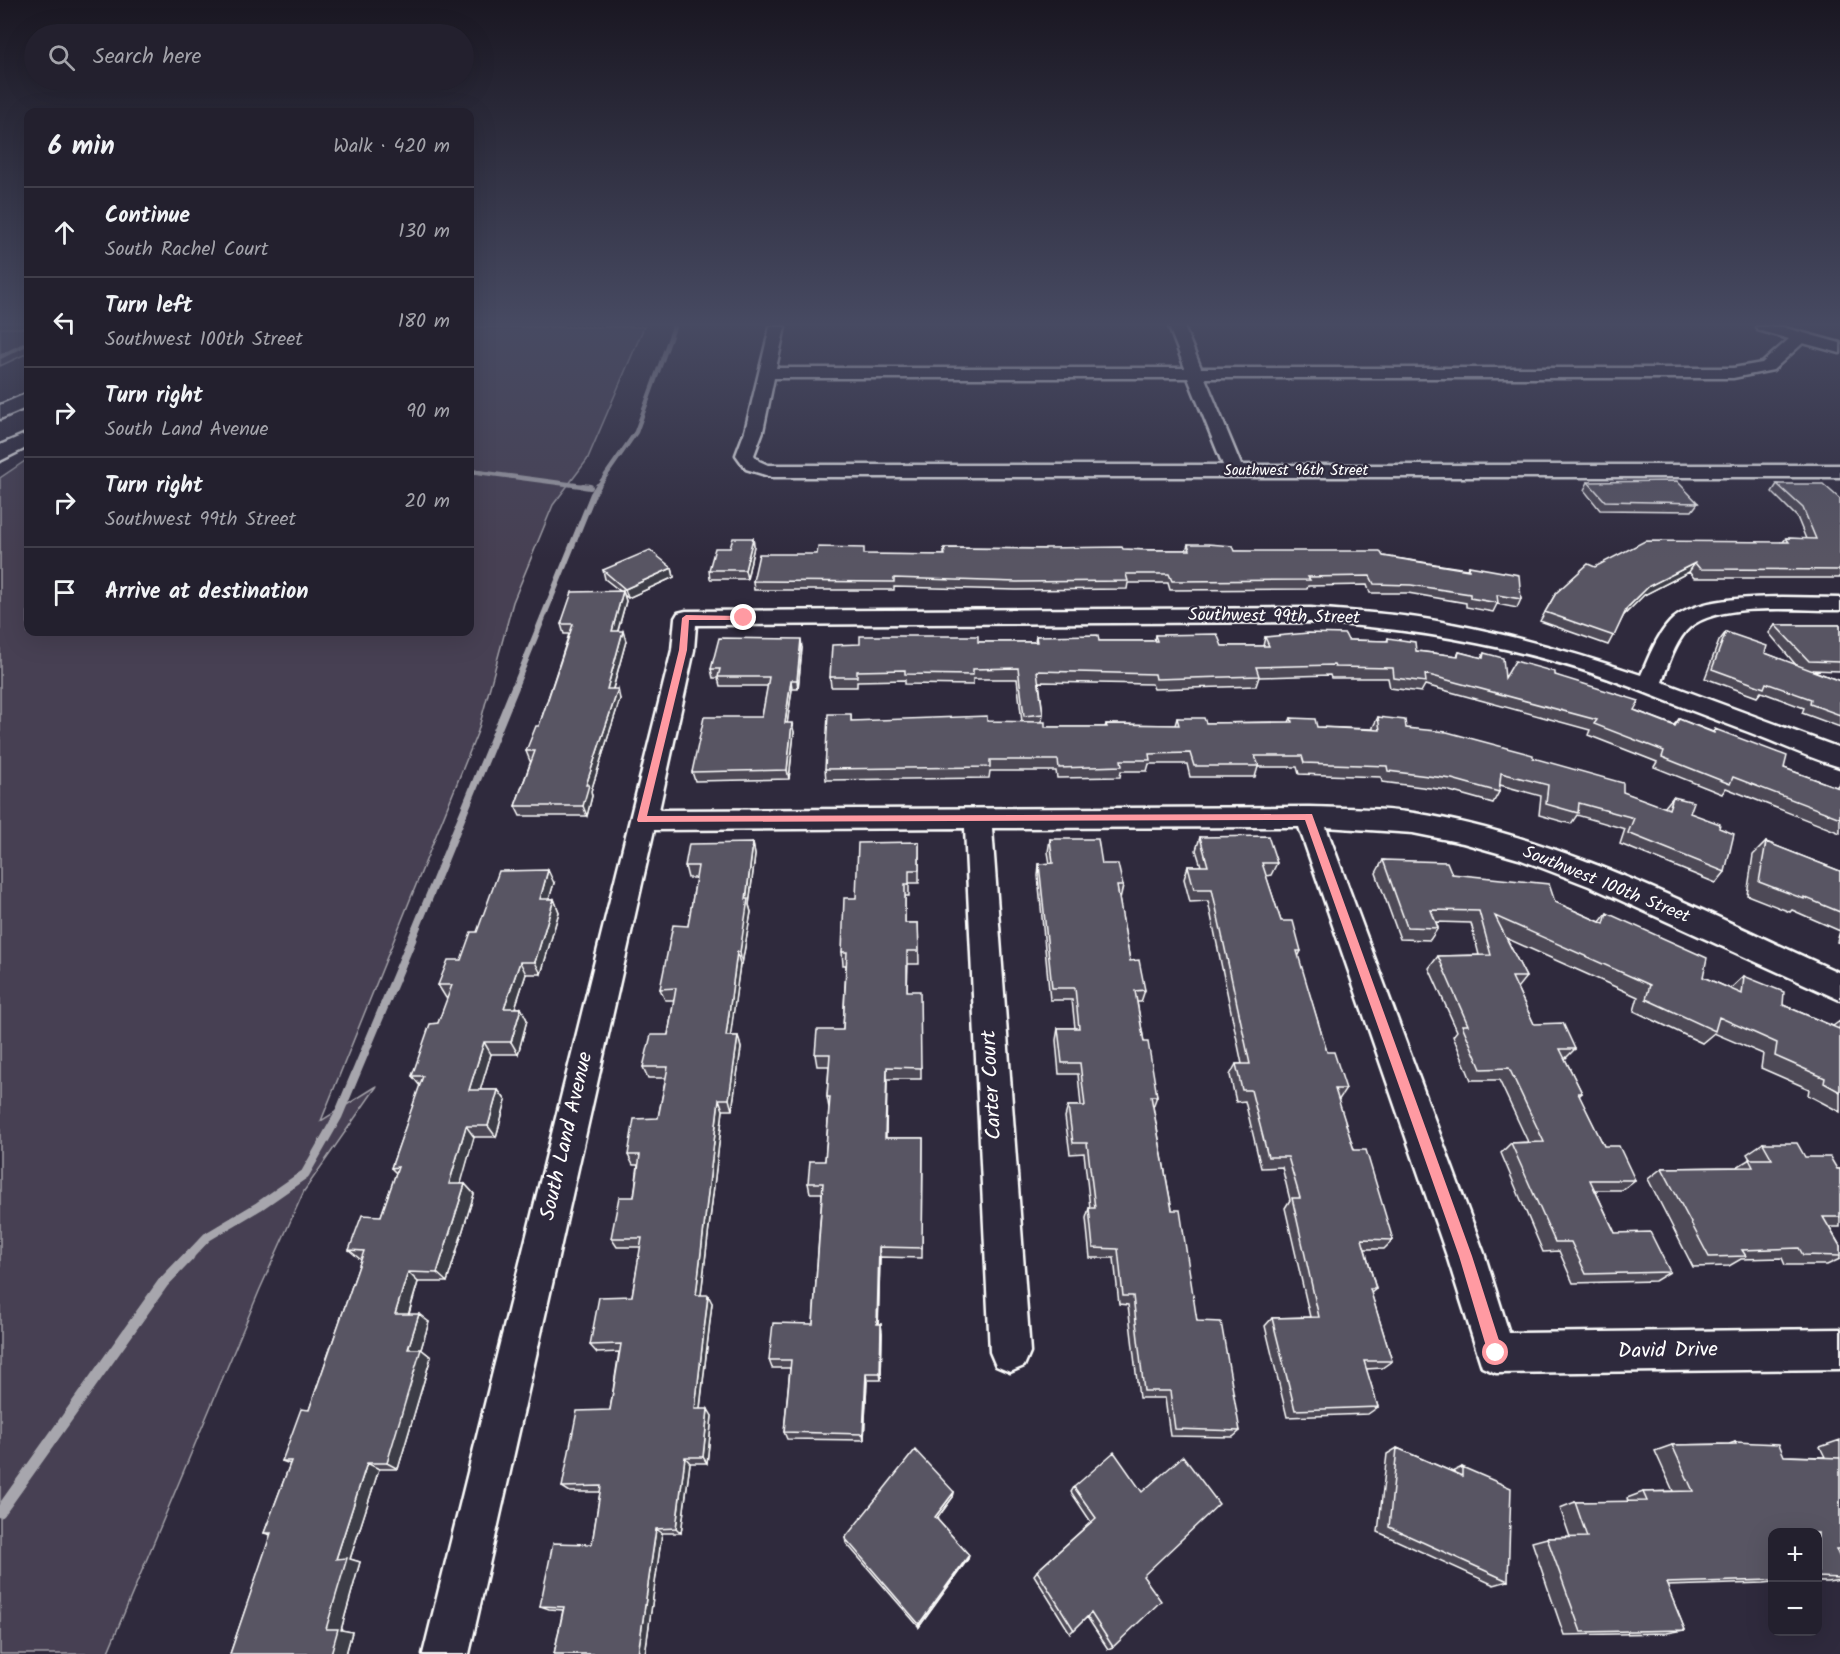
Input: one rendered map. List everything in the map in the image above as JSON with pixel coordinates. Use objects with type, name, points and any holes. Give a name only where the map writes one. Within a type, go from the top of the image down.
[{"type":"main road","points":[[0,413],[18,404]]},
{"type":"main road","points":[[0,454],[24,441]]},
{"type":"street","name":"Southwest 96th Street","points":[[759,404],[754,430],[745,455],[747,461],[754,466],[782,472],[1831,471]]},
{"type":"street","points":[[1206,404],[1234,471]]},
{"type":"street","points":[[1831,471],[1840,487]]},
{"type":"street","points":[[1648,686],[1672,636],[1684,621],[1694,616],[1718,608],[1743,605],[1840,604]]},
{"type":"street","name":"Southwest 99th Street","points":[[686,618],[1342,616],[1426,625],[1501,640],[1570,659],[1840,758]]},
{"type":"street","name":"South Land Avenue","points":[[446,1654],[683,650],[686,618]]},
{"type":"street","name":"Southwest 100th Street","points":[[642,820],[1309,817],[1359,818],[1413,824],[1474,836],[1526,850],[1610,883],[1840,987]]},
{"type":"street","name":"David Drive","points":[[1309,817],[1462,1245],[1496,1353],[1840,1349]]},
{"type":"street","name":"Carter Court","points":[[978,819],[1010,1352]]},
{"type":"shaded area","points":[[474,404],[611,404],[587,460],[553,505],[513,602],[478,731],[321,1121],[377,1086],[304,1191],[260,1289],[107,1654],[0,1654],[0,478],[24,462],[24,636],[474,636]]},
{"type":"building","points":[[1677,481],[1698,503],[1605,501],[1588,482]]},
{"type":"building","points":[[1777,484],[1823,484],[1840,499],[1840,570],[1700,569],[1695,563],[1649,586],[1627,608],[1614,636],[1545,612],[1556,593],[1588,564],[1595,567],[1645,541],[1789,542],[1786,538],[1816,539],[1803,508]]},
{"type":"building","points":[[733,538],[753,538],[745,570],[709,570],[715,548],[730,548]]},
{"type":"building","points":[[1188,544],[1233,546],[1235,551],[1380,551],[1383,556],[1469,570],[1469,566],[1519,575],[1521,599],[1497,595],[1498,603],[1470,598],[1470,594],[1411,585],[1374,584],[1370,576],[1308,577],[1310,580],[1172,581],[1169,574],[1126,574],[1128,581],[1016,582],[894,578],[894,582],[753,581],[759,554],[817,554],[818,547],[864,548],[864,554],[945,555],[944,548],[1122,547],[1123,549],[1190,550]]},
{"type":"building","points":[[650,550],[672,568],[625,589],[603,570]]},
{"type":"building","points":[[623,591],[612,631],[623,631],[607,689],[618,689],[586,785],[589,785],[583,806],[515,806],[535,751],[526,751],[536,726],[539,726],[573,624],[561,624],[572,592]]},
{"type":"building","points":[[1775,625],[1840,625],[1840,662],[1809,661]]},
{"type":"building","points":[[1726,632],[1767,646],[1765,653],[1840,681],[1840,715],[1810,704],[1811,699],[1766,683],[1764,688],[1712,669]]},
{"type":"building","points":[[1308,633],[1345,634],[1348,640],[1388,641],[1388,638],[1415,642],[1416,651],[1458,656],[1459,652],[1483,658],[1484,653],[1503,658],[1505,678],[1515,661],[1555,672],[1555,675],[1639,701],[1634,710],[1675,726],[1679,719],[1714,733],[1715,729],[1787,756],[1784,768],[1839,788],[1840,783],[1840,818],[1733,777],[1730,784],[1662,757],[1664,751],[1594,724],[1597,720],[1425,674],[1426,682],[1394,678],[1393,668],[1335,667],[1334,665],[1256,667],[1259,676],[1156,679],[1155,674],[1037,671],[1043,714],[1024,716],[1018,668],[973,669],[973,675],[905,674],[905,670],[857,671],[857,677],[830,677],[832,645],[860,644],[860,636],[978,636],[978,642],[1037,642],[1036,636],[1098,635],[1099,641],[1157,641],[1155,635],[1217,634],[1222,646],[1269,646],[1265,637]]},
{"type":"building","points":[[719,638],[801,639],[797,680],[791,680],[785,723],[792,723],[787,770],[692,772],[704,717],[762,717],[769,677],[718,677],[720,669],[711,669]]},
{"type":"building","points":[[828,714],[851,714],[851,721],[987,716],[987,721],[1045,722],[1045,727],[1107,727],[1106,724],[1179,725],[1177,718],[1204,718],[1206,723],[1292,722],[1291,718],[1315,719],[1317,727],[1380,730],[1378,717],[1405,720],[1406,728],[1447,732],[1533,755],[1533,758],[1623,783],[1623,792],[1669,809],[1673,797],[1694,802],[1690,813],[1720,824],[1719,828],[1734,834],[1725,872],[1628,833],[1634,818],[1579,803],[1578,813],[1546,804],[1548,785],[1501,773],[1499,792],[1452,779],[1388,771],[1387,766],[1304,763],[1302,756],[1255,756],[1259,766],[1194,766],[1190,753],[1149,754],[1150,760],[1121,760],[1122,766],[1059,768],[1058,760],[990,760],[990,767],[825,769]]},
{"type":"building","points":[[1268,836],[1277,863],[1262,863],[1281,921],[1293,921],[1301,951],[1297,951],[1327,1052],[1334,1052],[1346,1089],[1335,1089],[1354,1150],[1366,1150],[1393,1240],[1362,1239],[1376,1289],[1370,1289],[1392,1361],[1364,1361],[1378,1407],[1295,1410],[1272,1318],[1319,1317],[1292,1198],[1300,1198],[1288,1157],[1268,1157],[1251,1090],[1242,1090],[1236,1064],[1250,1064],[1212,889],[1194,889],[1188,866],[1208,866],[1200,837]]},
{"type":"building","points":[[1050,839],[1098,839],[1102,864],[1118,864],[1123,886],[1117,886],[1130,961],[1139,960],[1145,990],[1135,991],[1144,1042],[1148,1042],[1157,1096],[1151,1096],[1172,1210],[1180,1210],[1197,1321],[1221,1322],[1240,1431],[1175,1429],[1170,1391],[1144,1391],[1133,1296],[1123,1296],[1118,1249],[1093,1248],[1089,1208],[1095,1208],[1087,1143],[1073,1143],[1068,1106],[1085,1106],[1080,1063],[1062,1063],[1058,1028],[1079,1028],[1075,988],[1052,988],[1039,864],[1053,863]]},
{"type":"building","points":[[919,842],[919,870],[909,870],[909,884],[905,884],[905,923],[918,923],[919,951],[907,951],[907,991],[920,991],[921,1068],[887,1067],[885,1138],[923,1138],[922,1248],[879,1247],[877,1324],[881,1324],[880,1373],[866,1373],[863,1434],[784,1432],[791,1360],[769,1360],[773,1323],[813,1324],[823,1183],[808,1183],[810,1161],[825,1161],[830,1097],[827,1097],[830,1054],[815,1054],[817,1030],[843,1030],[847,952],[842,952],[844,898],[856,898],[858,843]]},
{"type":"building","points":[[1766,842],[1840,871],[1840,912],[1759,882]]},
{"type":"building","points":[[753,843],[746,899],[748,899],[740,952],[737,952],[726,1036],[738,1036],[729,1099],[719,1099],[696,1295],[708,1295],[695,1409],[708,1409],[703,1457],[685,1457],[676,1528],[656,1529],[638,1654],[554,1654],[564,1607],[540,1606],[553,1543],[592,1544],[601,1486],[562,1487],[577,1411],[610,1410],[621,1344],[590,1345],[599,1297],[632,1296],[642,1238],[611,1238],[619,1197],[634,1197],[640,1155],[628,1155],[634,1119],[658,1118],[668,1067],[643,1067],[651,1035],[668,1035],[676,988],[660,989],[673,925],[688,926],[698,866],[685,866],[689,844]]},
{"type":"building","points":[[1383,860],[1447,862],[1452,874],[1549,884],[1555,902],[1604,924],[1607,913],[1707,958],[1703,977],[1742,994],[1744,976],[1784,992],[1783,1005],[1839,1029],[1840,1025],[1840,1092],[1824,1083],[1825,1078],[1775,1056],[1777,1043],[1719,1017],[1715,1031],[1646,999],[1650,985],[1495,916],[1526,977],[1512,977],[1534,1024],[1563,1023],[1575,1049],[1560,1049],[1582,1093],[1578,1093],[1604,1146],[1619,1146],[1635,1180],[1590,1180],[1615,1233],[1650,1232],[1670,1272],[1586,1274],[1571,1242],[1555,1242],[1511,1143],[1544,1142],[1509,1068],[1481,1069],[1462,1025],[1468,1025],[1438,956],[1491,955],[1479,911],[1431,910],[1438,928],[1407,927]]},
{"type":"building","points":[[548,870],[540,899],[554,899],[535,962],[520,962],[504,1008],[521,1008],[511,1042],[484,1042],[469,1090],[498,1090],[488,1126],[466,1126],[449,1184],[465,1184],[437,1273],[408,1272],[395,1314],[419,1314],[408,1349],[421,1349],[387,1463],[367,1463],[336,1559],[347,1558],[326,1629],[338,1629],[331,1654],[230,1654],[271,1533],[264,1533],[291,1461],[282,1461],[301,1409],[309,1410],[364,1251],[349,1250],[362,1215],[381,1216],[398,1167],[391,1168],[423,1076],[412,1076],[430,1024],[438,1023],[452,985],[438,985],[448,960],[461,960],[471,932],[477,932],[499,871]]},
{"type":"building","points":[[1763,1143],[1797,1143],[1805,1157],[1830,1157],[1837,1169],[1840,1169],[1840,1217],[1823,1217],[1840,1246],[1840,1256],[1803,1255],[1799,1248],[1742,1250],[1746,1256],[1709,1257],[1662,1168],[1753,1167],[1749,1159],[1772,1159]]},
{"type":"building","points":[[1735,1442],[1779,1444],[1784,1456],[1840,1458],[1840,1549],[1836,1549],[1840,1558],[1840,1578],[1822,1577],[1822,1528],[1768,1528],[1768,1580],[1666,1583],[1685,1630],[1581,1632],[1547,1538],[1587,1537],[1575,1502],[1647,1501],[1643,1492],[1693,1491],[1672,1445],[1736,1444]]},
{"type":"building","points":[[1397,1448],[1462,1476],[1462,1467],[1511,1488],[1508,1581],[1389,1527]]},
{"type":"building","points":[[915,1450],[954,1492],[935,1517],[969,1555],[919,1624],[845,1538]]},
{"type":"building","points":[[1114,1452],[1142,1492],[1183,1456],[1219,1504],[1143,1576],[1161,1601],[1113,1647],[1091,1613],[1074,1630],[1037,1571],[1096,1518],[1074,1487]]},
{"type":"waterway","points":[[597,488],[636,432],[646,404]]},
{"type":"waterway","points":[[474,472],[590,487],[583,486]]},
{"type":"waterway","points":[[514,689],[598,486]]},
{"type":"waterway","points":[[411,941],[515,687]]},
{"type":"waterway","points":[[188,1257],[207,1237],[259,1206],[305,1174],[338,1116],[412,939]]},
{"type":"waterway","points":[[0,1512],[163,1283],[189,1256]]},
{"type":"route","points":[[744,618],[686,618],[683,650],[642,820],[1309,817],[1466,1256],[1496,1353]]}]
